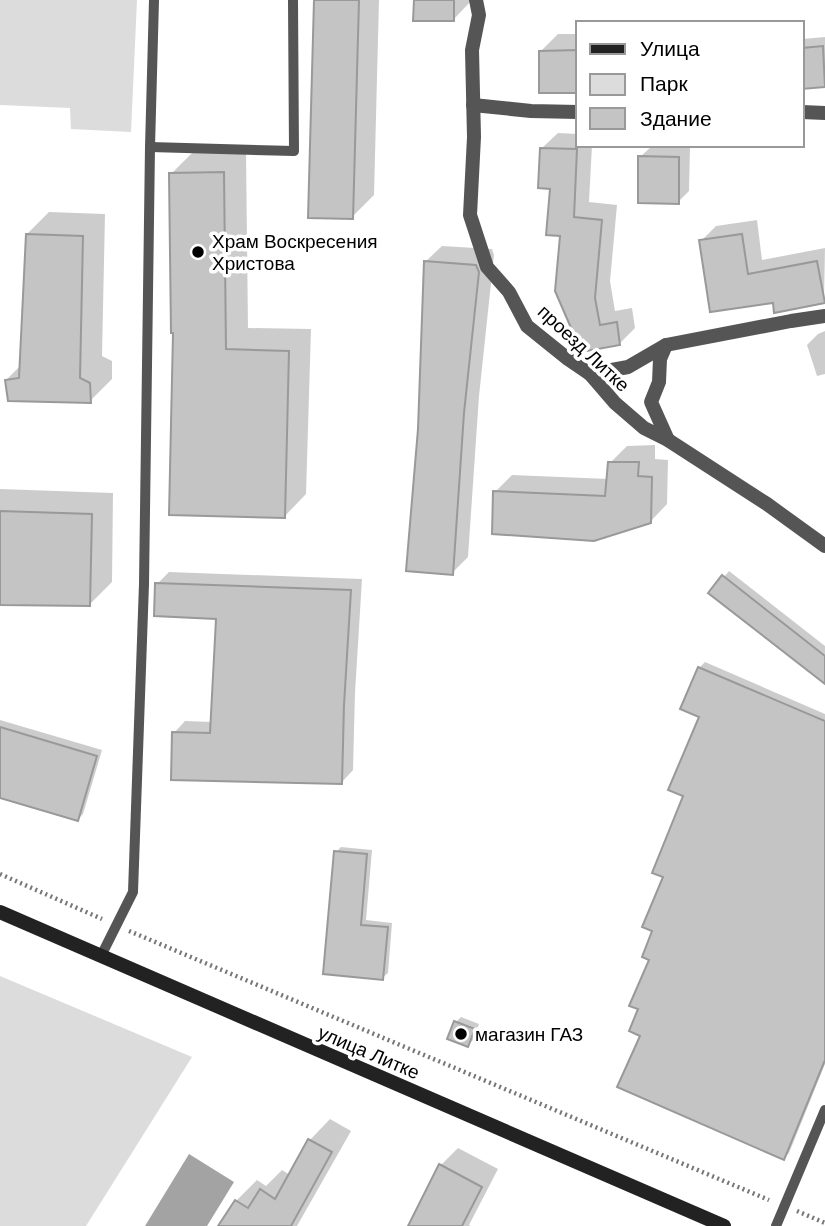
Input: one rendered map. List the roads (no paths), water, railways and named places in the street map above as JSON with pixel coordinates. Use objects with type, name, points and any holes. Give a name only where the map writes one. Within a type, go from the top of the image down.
[{"type":"main road","name":"улица Литке","points":[[0,912],[724,1226]]},
{"type":"street","name":"проезд Литке","points":[[476,0],[479,15],[472,50],[474,137],[470,215],[487,267],[509,292],[527,326],[590,374],[615,402],[644,428],[668,440],[768,504],[825,546]]},
{"type":"street","points":[[473,105],[576,112]]},
{"type":"street","points":[[804,112],[825,113]]},
{"type":"street","points":[[590,374],[628,367],[666,345],[825,316]]},
{"type":"street","points":[[666,345],[660,359],[659,382],[651,402],[668,440]]},
{"type":"lane","points":[[101,956],[133,892],[144,584],[154,0]]},
{"type":"lane","points":[[150,147],[294,151],[293,0]]},
{"type":"lane","points":[[776,1226],[825,1110]]},
{"type":"place","name":"Храм Воскресения Христова","points":[[198,252]]},
{"type":"place","name":"магазин ГАЗ","points":[[461,1034]]}]
